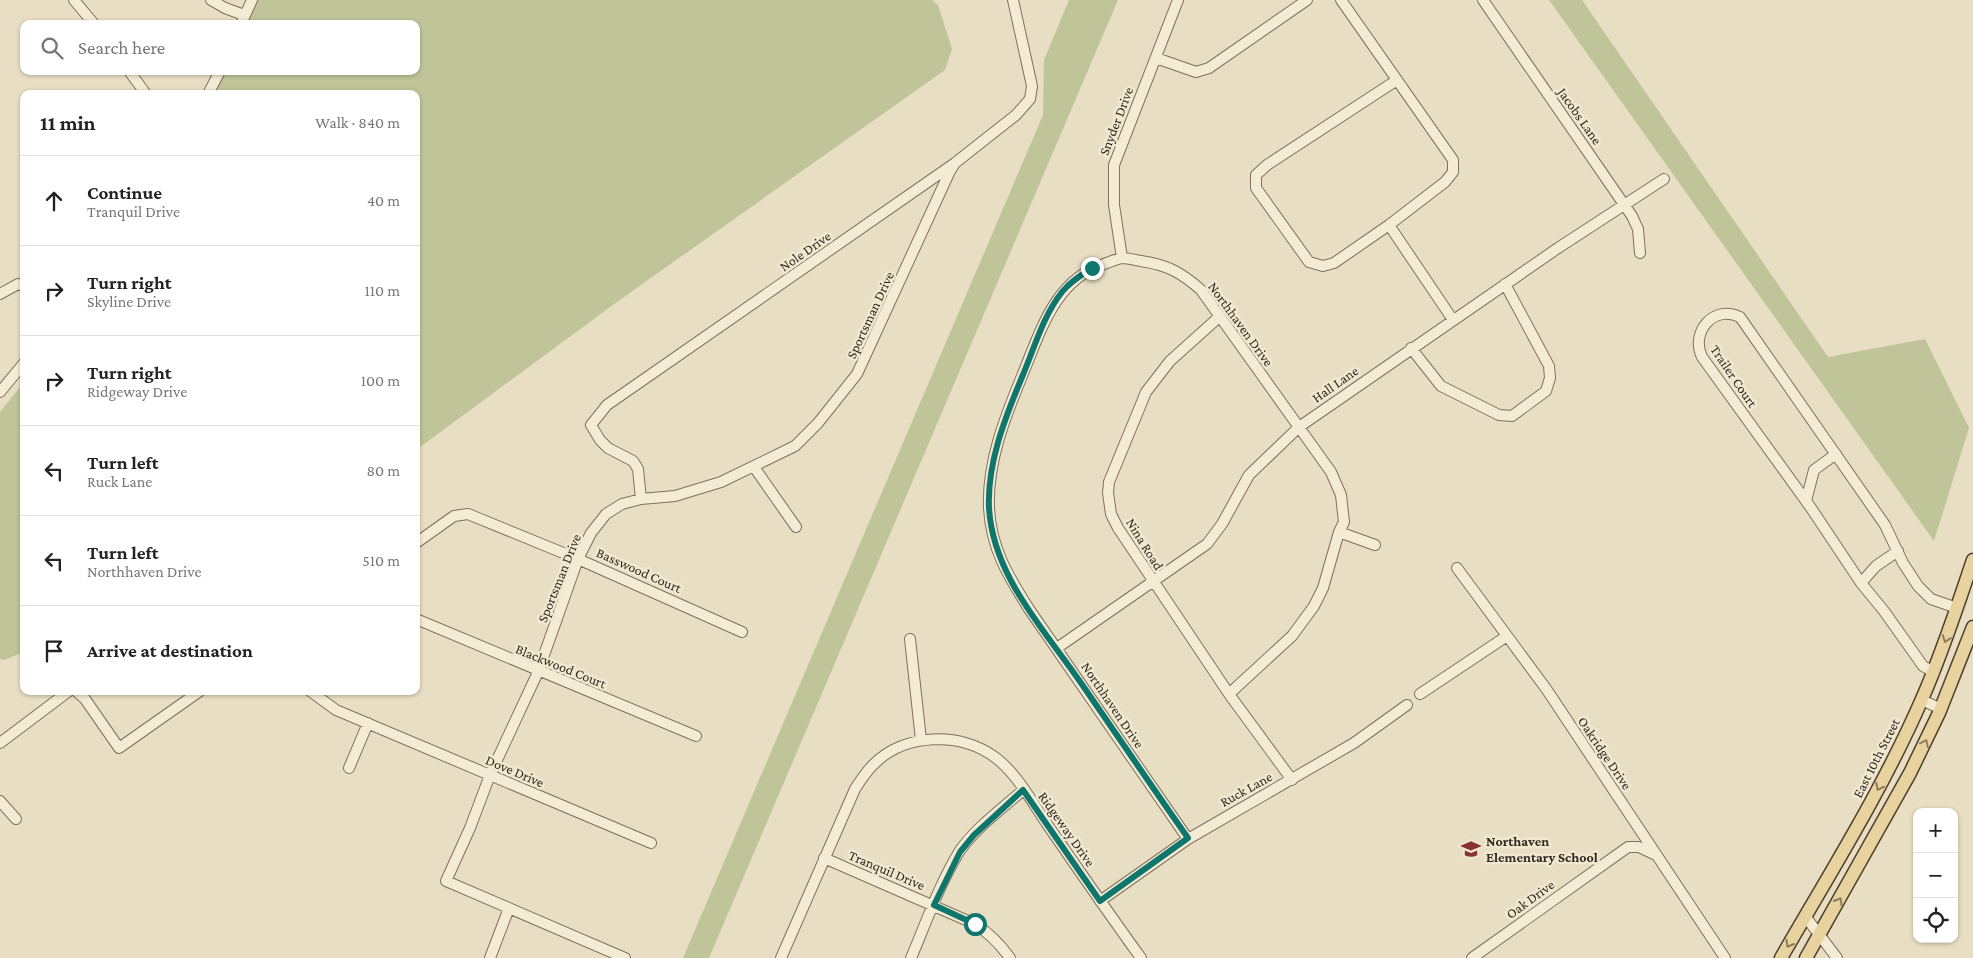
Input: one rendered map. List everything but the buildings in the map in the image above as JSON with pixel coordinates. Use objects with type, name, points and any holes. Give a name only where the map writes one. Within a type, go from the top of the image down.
[{"type":"main road","name":"East 10th Street","points":[[1781,958],[1874,798],[1922,700],[1934,672],[1973,560]]},
{"type":"main road","points":[[1806,958],[1893,806],[1941,708],[1973,627]]},
{"type":"street","points":[[74,0],[91,20]]},
{"type":"street","points":[[211,0],[243,20],[252,0]]},
{"type":"street","name":"Nole Drive","points":[[641,499],[638,469],[633,462],[608,448],[600,440],[591,425],[607,405],[955,163],[1016,115],[1030,99],[1032,86],[1013,0]]},
{"type":"street","name":"Snyder Drive","points":[[1122,258],[1114,205],[1114,165],[1178,0]]},
{"type":"street","points":[[1156,58],[1196,72],[1209,68],[1307,0]]},
{"type":"street","points":[[1341,0],[1397,80],[1453,160],[1453,172],[1445,182],[1389,225],[1334,263],[1323,266],[1309,262],[1256,188],[1256,175],[1267,165],[1397,80]]},
{"type":"street","name":"Jacobs Lane","points":[[1483,0],[1625,206],[1638,229],[1640,253]]},
{"type":"street","points":[[133,75],[143,90]]},
{"type":"street","points":[[210,90],[218,75]]},
{"type":"street","name":"Sportsman Drive","points":[[618,957],[446,881],[470,828],[490,775],[538,672],[578,559],[592,533],[606,514],[622,504],[641,499],[675,496],[721,482],[795,446],[818,423],[857,374],[955,163]]},
{"type":"street","name":"Hall Lane","points":[[1057,648],[1207,544],[1214,537],[1249,475],[1299,426],[1505,284],[1664,180]]},
{"type":"street","points":[[1389,225],[1452,320]]},
{"type":"street","name":"Northhaven Drive","points":[[1188,838],[1029,609],[1000,558],[994,538],[989,508],[990,481],[1003,423],[1046,318],[1062,292],[1076,279],[1092,268],[1122,258],[1158,264],[1176,270],[1201,290],[1331,472],[1341,495],[1344,522],[1339,532],[1323,588],[1314,606],[1292,636],[1228,694]]},
{"type":"street","points":[[1411,348],[1441,386],[1499,415],[1512,416],[1546,391],[1549,366],[1505,284]]},
{"type":"street","points":[[0,294],[20,285]]},
{"type":"street","name":"Trailer Court","points":[[1934,672],[1923,666],[1884,611],[1861,583],[1806,501],[1702,357],[1698,343],[1700,335],[1708,322],[1727,312],[1740,317],[1885,524],[1909,574],[1931,599],[1957,608]]},
{"type":"street","name":"Nina Road","points":[[1219,317],[1170,361],[1146,392],[1109,482],[1108,493],[1112,514],[1118,528],[1228,694],[1292,780]]},
{"type":"street","points":[[0,392],[20,367]]},
{"type":"street","points":[[1806,501],[1814,470],[1836,454]]},
{"type":"street","points":[[754,467],[796,527]]},
{"type":"street","name":"Basswood Court","points":[[420,540],[454,516],[468,514],[578,559],[742,632]]},
{"type":"street","points":[[1339,532],[1376,545]]},
{"type":"street","points":[[1861,583],[1876,566],[1898,551]]},
{"type":"street","name":"Oakridge Drive","points":[[1457,568],[1547,690],[1724,958]]},
{"type":"street","name":"Blackwood Court","points":[[420,622],[696,736]]},
{"type":"street","points":[[1420,694],[1508,636]]},
{"type":"street","points":[[910,639],[921,740]]},
{"type":"street","points":[[0,743],[64,695]]},
{"type":"street","points":[[80,695],[119,748],[194,695]]},
{"type":"street","name":"Dove Drive","points":[[315,695],[336,710],[651,843]]},
{"type":"street","points":[[1922,700],[1941,708]]},
{"type":"street","name":"Ruck Lane","points":[[1100,901],[1188,838],[1354,743],[1407,705]]},
{"type":"street","points":[[349,768],[368,723]]},
{"type":"street","name":"Ridgeway Drive","points":[[781,958],[855,789],[874,763],[901,746],[921,740],[962,742],[980,748],[996,758],[1023,790],[1142,958]]},
{"type":"street","points":[[911,958],[960,852],[974,835],[1023,790]]},
{"type":"street","points":[[0,801],[16,819]]},
{"type":"street","name":"Oak Drive","points":[[1472,958],[1628,847],[1640,847],[1657,855]]},
{"type":"street","name":"Tranquil Drive","points":[[824,858],[975,924],[986,931],[1010,958]]},
{"type":"street","points":[[490,958],[509,908]]},
{"type":"street","points":[[1805,916],[1838,958]]},
{"type":"green space","points":[[257,0],[932,0],[938,5],[952,49],[945,70],[621,299],[420,447],[420,90],[215,90],[221,75],[420,75],[420,20],[248,20]]},
{"type":"green space","points":[[1069,0],[1118,0],[709,958],[683,958],[1043,115],[1044,60]]},
{"type":"green space","points":[[1549,0],[1582,0],[1828,357],[1925,339],[1969,428],[1934,541]]},
{"type":"green space","points":[[20,387],[20,654],[4,660],[0,659],[0,412]]},
{"type":"place","name":"Northaven Elementary School","points":[[1471,849]]},
{"type":"route","points":[[975,924],[934,905],[960,852],[974,835],[1023,790],[1100,901],[1188,838],[1029,609],[1007,574],[994,538],[989,508],[990,481],[1003,423],[1046,318],[1062,292],[1092,268]]}]
